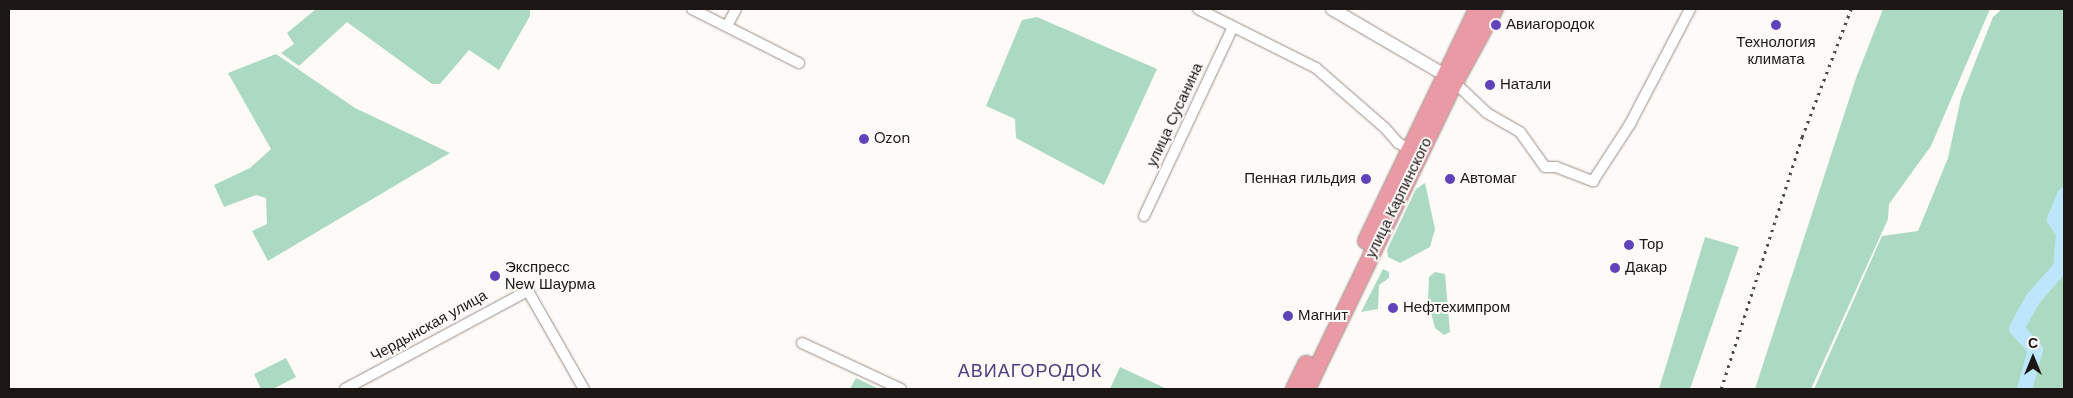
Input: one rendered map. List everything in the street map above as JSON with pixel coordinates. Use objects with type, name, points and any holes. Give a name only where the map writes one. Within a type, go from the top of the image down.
[{"type":"main road","name":"улица Карпинского","points":[[1294,389],[1319,350],[1334,320],[1450,78],[1477,9]]},
{"type":"main road","name":"улица Карпинского","points":[[1334,320],[1410,149],[1450,78],[1495,9]]},
{"type":"main road","name":"улица Карпинского","points":[[1307,389],[1319,350]]},
{"type":"street","points":[[692,9],[799,63]]},
{"type":"street","points":[[727,26],[736,9]]},
{"type":"street","points":[[1198,9],[1316,68],[1385,128],[1398,144],[1410,149]]},
{"type":"street","points":[[1332,9],[1450,78],[1487,113],[1520,132],[1545,167],[1556,167],[1593,181],[1630,124],[1690,9]]},
{"type":"street","name":"улица Сусанина","points":[[1144,216],[1233,27]]},
{"type":"street","name":"Чердынская улица","points":[[345,389],[528,291],[584,389]]},
{"type":"street","points":[[802,344],[901,389]]},
{"type":"green space","points":[[316,9],[530,9],[530,16],[499,70],[469,50],[440,84],[432,84],[347,22],[299,66],[281,53],[294,44],[287,33]]},
{"type":"green space","points":[[1883,9],[1990,9],[1931,146],[1889,204],[1888,219],[1811,389],[1755,389],[1856,78]]},
{"type":"green space","points":[[2002,9],[2064,9],[2064,389],[1814,389],[1882,236],[1918,231],[1948,158],[1961,98],[1993,17]]},
{"type":"green space","points":[[1037,17],[1157,69],[1104,185],[1016,138],[1015,119],[986,106],[1022,20]]},
{"type":"green space","points":[[276,54],[355,108],[450,153],[268,261],[252,231],[267,224],[266,198],[256,195],[224,207],[214,185],[250,168],[271,149],[228,73]]},
{"type":"green space","points":[[1425,183],[1435,229],[1430,247],[1400,263],[1388,257],[1387,250],[1416,189]]},
{"type":"green space","points":[[1705,237],[1739,247],[1690,389],[1659,389]]},
{"type":"green space","points":[[1383,269],[1389,272],[1389,278],[1379,285],[1378,309],[1361,312]]},
{"type":"green space","points":[[1435,272],[1445,274],[1450,332],[1444,335],[1435,328],[1428,301],[1429,277]]},
{"type":"green space","points":[[286,358],[296,377],[273,389],[261,389],[254,374]]},
{"type":"green space","points":[[1120,367],[1167,389],[1110,389]]},
{"type":"green space","points":[[856,378],[879,389],[850,389]]},
{"type":"waterway","points":[[2024,389],[2035,349],[2016,328],[2032,299],[2060,267],[2063,232],[2054,219],[2064,194]]},
{"type":"railway","points":[[1721,389],[1802,137],[1851,9]]},
{"type":"place","name":"Авиагородок","points":[[1496,25]]},
{"type":"place","name":"Технология климата","points":[[1776,25]]},
{"type":"place","name":"Натали","points":[[1490,85]]},
{"type":"place","name":"Ozon","points":[[864,139]]},
{"type":"place","name":"Пенная гильдия","points":[[1366,179]]},
{"type":"place","name":"Автомаг","points":[[1450,179]]},
{"type":"place","name":"Тор","points":[[1629,245]]},
{"type":"place","name":"Дакар","points":[[1615,268]]},
{"type":"place","name":"Экспресс New Шаурма","points":[[495,276]]},
{"type":"place","name":"Нефтехимпром","points":[[1393,308]]},
{"type":"place","name":"Магнит","points":[[1288,316]]},
{"type":"district","name":"АВИАГОРОДОК","points":[[1030,371]]}]
